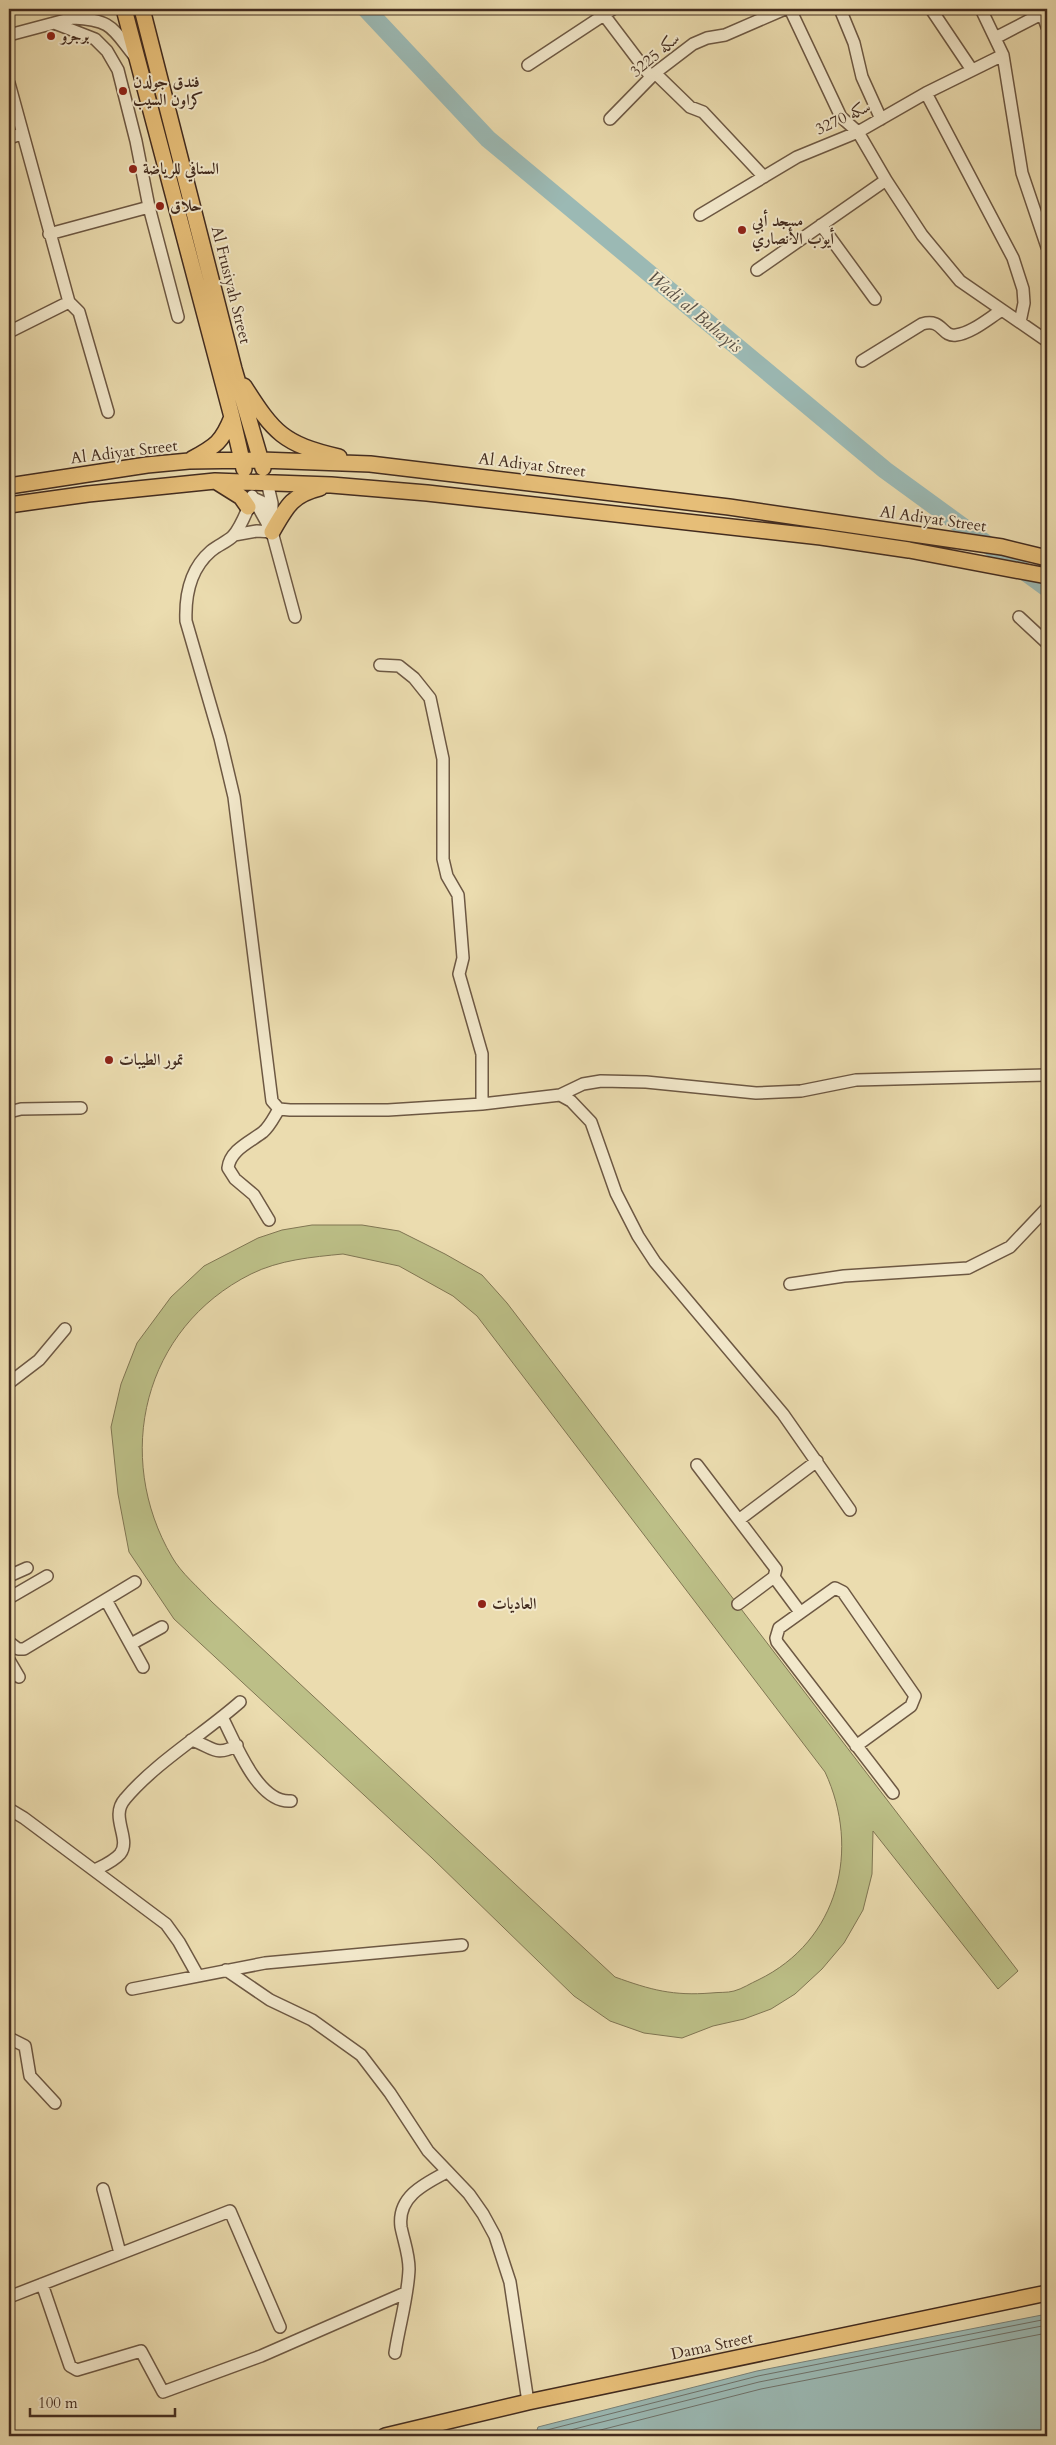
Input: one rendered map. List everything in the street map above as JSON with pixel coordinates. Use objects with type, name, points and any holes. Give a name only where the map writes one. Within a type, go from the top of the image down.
[{"type":"main road","name":"Al Frusiyah Street","points":[[124,9],[232,416],[247,481]]},
{"type":"main road","name":"Al Frusiyah Street","points":[[142,9],[234,369],[268,482]]},
{"type":"main road","points":[[234,369],[263,415],[285,438],[304,447],[370,464]]},
{"type":"main road","points":[[189,461],[215,447],[224,436],[232,416]]},
{"type":"main road","name":"Al Adiyat Street","points":[[9,486],[147,465],[189,461],[261,460],[370,464],[720,506],[1002,547],[1045,556]]},
{"type":"main road","name":"Al Adiyat Street","points":[[9,505],[88,494],[215,482],[247,481],[331,485],[436,494],[801,534],[909,550],[1042,575]]},
{"type":"main road","points":[[215,482],[251,503]]},
{"type":"main road","points":[[272,532],[296,497],[305,492],[331,485]]},
{"type":"main road","name":"Dama Street","points":[[385,2436],[528,2402],[1047,2293]]},
{"type":"street","points":[[9,35],[72,18],[88,9]]},
{"type":"street","name":"سكه 3225","points":[[610,120],[653,75],[693,44],[707,38],[725,35],[785,9]]},
{"type":"street","points":[[790,9],[841,117],[858,132],[886,180],[922,235],[960,281],[1047,341]]},
{"type":"street","points":[[840,9],[854,43],[864,83],[880,119]]},
{"type":"street","points":[[931,9],[972,70]]},
{"type":"street","points":[[981,9],[1003,55],[1022,173],[1047,247]]},
{"type":"street","points":[[528,65],[609,12],[653,75],[690,107],[703,112],[764,177]]},
{"type":"street","points":[[996,37],[1029,14],[1044,12],[1047,27]]},
{"type":"street","points":[[72,18],[109,24],[138,60]]},
{"type":"street","points":[[54,23],[95,39],[107,51],[118,70],[136,141],[149,207],[178,317]]},
{"type":"street","name":"سكه 3270","points":[[700,216],[796,157],[858,132],[926,92],[1003,55]]},
{"type":"street","points":[[9,83],[21,134],[69,302],[79,312],[108,412]]},
{"type":"street","points":[[926,92],[1013,258],[1023,289],[1024,303],[1020,322]]},
{"type":"street","points":[[9,138],[21,134]]},
{"type":"street","points":[[757,270],[886,180]]},
{"type":"street","points":[[49,234],[149,207]]},
{"type":"street","points":[[821,225],[875,299]]},
{"type":"street","points":[[9,332],[69,302]]},
{"type":"street","points":[[862,361],[922,324],[931,321],[955,336],[1002,310]]},
{"type":"street","points":[[247,481],[251,503],[272,532]]},
{"type":"street","points":[[268,482],[272,511],[272,532],[295,618]]},
{"type":"street","points":[[251,503],[262,502],[272,511]]},
{"type":"street","points":[[234,535],[251,503]]},
{"type":"street","points":[[272,532],[257,531],[234,535],[211,551],[200,562],[188,590],[186,621],[220,738],[234,797],[270,1096],[274,1106],[279,1109],[388,1110],[482,1104],[560,1095],[583,1084],[601,1081],[646,1082],[756,1093],[801,1091],[856,1080],[1047,1075]]},
{"type":"street","points":[[1020,617],[1047,643]]},
{"type":"street","points":[[380,665],[399,666],[414,678],[430,698],[443,759],[443,859],[447,876],[458,894],[463,958],[459,974],[482,1054],[482,1104]]},
{"type":"street","points":[[560,1095],[571,1100],[591,1122],[616,1193],[638,1236],[655,1262],[783,1414],[850,1510]]},
{"type":"street","points":[[9,1112],[21,1109],[81,1108]]},
{"type":"street","points":[[269,1220],[254,1196],[235,1179],[228,1168],[229,1162],[238,1150],[263,1131],[279,1109]]},
{"type":"street","points":[[790,1284],[844,1276],[968,1268],[1010,1247],[1047,1208]]},
{"type":"street","points":[[9,1383],[39,1360],[65,1329]]},
{"type":"street","points":[[740,1519],[817,1462]]},
{"type":"street","points":[[697,1465],[740,1519],[776,1569],[774,1577],[738,1604]]},
{"type":"street","points":[[9,1576],[27,1568]]},
{"type":"street","points":[[9,1598],[47,1576]]},
{"type":"street","points":[[774,1577],[800,1612]]},
{"type":"street","points":[[9,1642],[18,1649],[24,1649],[135,1582]]},
{"type":"street","points":[[856,1746],[911,1706],[915,1696],[841,1590],[832,1590],[780,1628],[776,1638],[777,1642],[856,1746],[893,1792]]},
{"type":"street","points":[[106,1600],[143,1667]]},
{"type":"street","points":[[131,1644],[162,1627]]},
{"type":"street","points":[[9,1660],[19,1677]]},
{"type":"street","points":[[94,1870],[120,1855],[123,1850],[124,1844],[118,1816],[124,1800],[191,1740],[240,1702]]},
{"type":"street","points":[[222,1717],[253,1776],[270,1796],[280,1801],[291,1801]]},
{"type":"street","points":[[191,1740],[216,1752],[222,1752],[236,1745]]},
{"type":"street","points":[[9,1809],[24,1818],[166,1924],[179,1942],[198,1976]]},
{"type":"street","points":[[132,1989],[265,1963],[462,1945]]},
{"type":"street","points":[[226,1970],[270,2000],[312,2020],[360,2055],[390,2093],[428,2151],[469,2194],[483,2214],[504,2259],[510,2282],[528,2402]]},
{"type":"street","points":[[9,2038],[25,2046],[30,2076],[55,2103]]},
{"type":"street","points":[[395,2353],[409,2269],[407,2247],[401,2226],[403,2207],[410,2195],[422,2185],[447,2172]]},
{"type":"street","points":[[103,2189],[120,2253]]},
{"type":"street","points":[[9,2297],[230,2211],[280,2327]]},
{"type":"street","points":[[42,2284],[70,2366],[77,2370],[141,2351],[163,2392],[261,2356],[405,2293]]},
{"type":"green space","points":[[312,1225],[362,1225],[399,1231],[482,1275],[507,1303],[1018,1971],[998,1989],[873,1831],[872,1874],[863,1910],[844,1943],[822,1969],[795,1994],[771,2009],[744,2019],[713,2026],[682,2038],[644,2033],[610,2021],[574,1996],[432,1858],[174,1619],[129,1552],[118,1494],[111,1427],[121,1384],[137,1343],[171,1297],[204,1266],[258,1238],[282,1230]],"holes":[[[343,1254],[399,1266],[453,1296],[477,1316],[825,1772],[836,1801],[841,1832],[841,1861],[835,1890],[824,1917],[808,1942],[786,1963],[758,1980],[734,1991],[685,1994],[651,1989],[615,1977],[212,1602],[185,1575],[172,1557],[154,1518],[144,1478],[143,1437],[149,1398],[163,1361],[185,1327],[214,1298],[251,1274],[273,1265]]]},
{"type":"water","points":[[1047,2314],[1047,2436],[535,2436],[538,2427],[757,2371]]},
{"type":"waterway","name":"Wadi al Bahayis","points":[[366,9],[488,139],[885,470],[1047,588]]},
{"type":"place","name":"برجرو","points":[[51,36]]},
{"type":"place","name":"فندق جولدن كراون السيب","points":[[123,91]]},
{"type":"place","name":"السنافي للرياضة","points":[[133,169]]},
{"type":"place","name":"حلاق","points":[[160,206]]},
{"type":"place","name":"مسجد أبي أيوب الأنصاري","points":[[742,230]]},
{"type":"place","name":"تمور الطيبات","points":[[109,1060]]},
{"type":"place","name":"العاديات","points":[[482,1604]]}]
